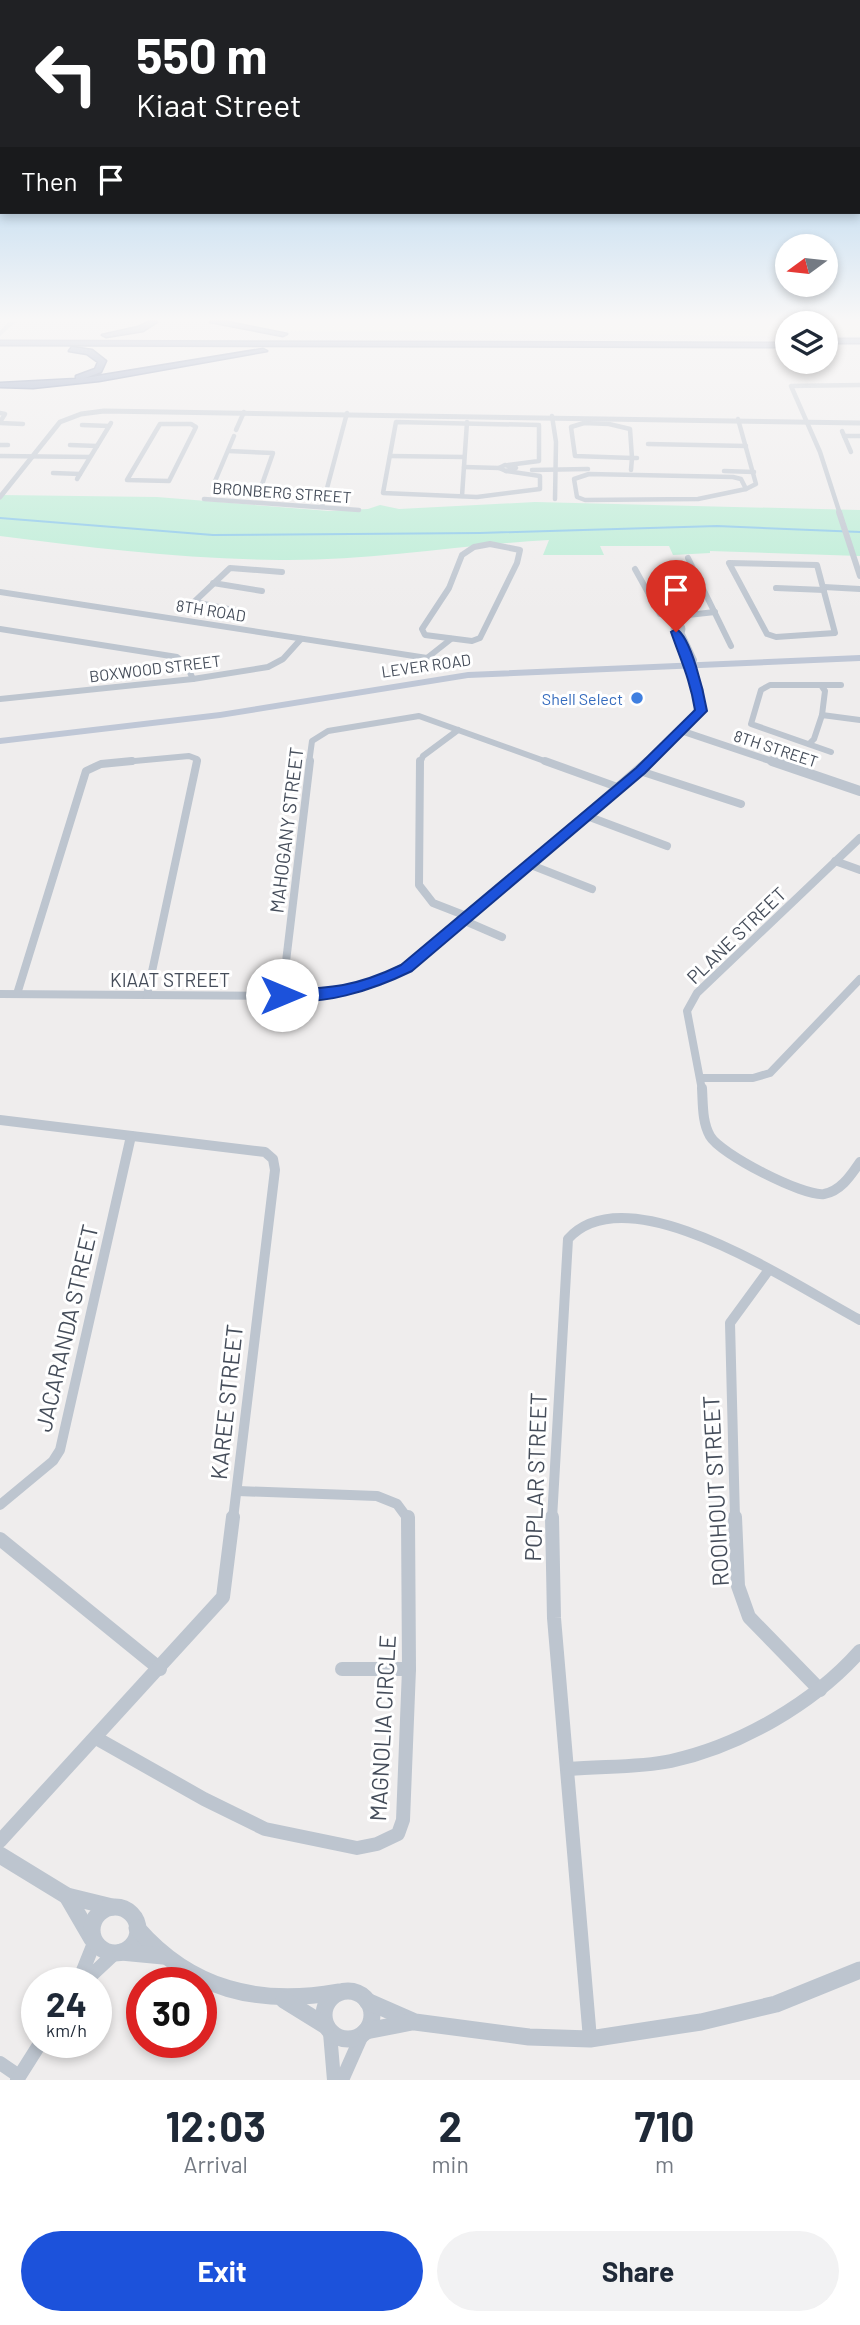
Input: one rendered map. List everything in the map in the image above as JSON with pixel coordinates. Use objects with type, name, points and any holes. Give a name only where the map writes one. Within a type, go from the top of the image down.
[{"type":"main road","name":"LEVER ROAD","points":[[0,734],[211,714],[466,673],[858,655]]},
{"type":"main road","name":"LEVER ROAD","points":[[0,741],[228,713],[438,678],[511,671],[691,664]]},
{"type":"street","points":[[0,497],[34,458],[53,428],[68,419]]},
{"type":"street","points":[[183,424],[186,419]]},
{"type":"street","points":[[241,419],[213,486],[260,489]]},
{"type":"street","points":[[322,507],[342,419]]},
{"type":"street","points":[[552,419],[555,499]]},
{"type":"street","points":[[681,419],[860,422]]},
{"type":"street","points":[[739,420],[756,484],[726,497],[649,502],[586,500],[577,497],[574,480],[589,474],[733,477],[746,487]]},
{"type":"street","points":[[807,421],[847,530],[860,576]]},
{"type":"street","points":[[395,422],[532,423],[540,426],[539,461],[507,468],[540,476],[540,489],[461,496],[385,495],[395,422]]},
{"type":"street","points":[[461,496],[467,422]]},
{"type":"street","points":[[0,423],[23,424]]},
{"type":"street","points":[[52,473],[79,477],[110,424],[82,425]]},
{"type":"street","points":[[183,424],[196,427],[169,481],[127,481],[156,426],[183,424]]},
{"type":"street","points":[[631,470],[632,455],[632,432],[628,428],[579,424],[571,427],[574,456],[632,455],[637,458],[641,470]]},
{"type":"street","points":[[859,434],[843,433],[849,449],[860,446]]},
{"type":"street","points":[[0,444],[8,445]]},
{"type":"street","points":[[648,444],[746,446]]},
{"type":"street","points":[[70,445],[96,446]]},
{"type":"street","points":[[229,451],[273,453],[256,503]]},
{"type":"street","points":[[390,456],[464,457]]},
{"type":"street","points":[[0,457],[89,458]]},
{"type":"street","points":[[464,467],[754,472]]},
{"type":"street","points":[[744,472],[748,482],[746,487]]},
{"type":"street","name":"BRONBERG STREET","points":[[204,499],[359,510]]},
{"type":"street","points":[[489,545],[507,545],[520,550],[517,563],[480,638],[472,642],[451,639],[425,635],[422,629],[452,581],[463,554],[489,545]]},
{"type":"street","points":[[688,558],[731,646]]},
{"type":"street","points":[[813,563],[820,567],[824,589],[835,633],[770,636],[729,564],[813,563]]},
{"type":"street","points":[[243,612],[217,609],[194,602],[232,567],[282,572]]},
{"type":"street","points":[[635,569],[656,611],[670,617],[715,612]]},
{"type":"street","points":[[212,583],[262,591]]},
{"type":"street","points":[[776,588],[860,591]]},
{"type":"street","name":"8TH ROAD","points":[[0,592],[417,657],[430,657],[451,639]]},
{"type":"street","points":[[202,623],[217,609]]},
{"type":"street","points":[[678,629],[679,616]]},
{"type":"street","points":[[670,617],[678,629]]},
{"type":"street","name":"KIAAT STREET","points":[[0,994],[343,993],[376,983],[406,968],[640,771],[701,711],[691,664],[678,629]]},
{"type":"street","points":[[1,632],[171,656],[182,660],[193,679]]},
{"type":"street","name":"BOXWOOD STREET","points":[[0,699],[193,679],[274,665],[301,639]]},
{"type":"street","points":[[808,744],[814,739],[822,715],[825,691],[821,685]]},
{"type":"street","points":[[831,752],[817,750],[808,744],[758,729],[751,721],[764,687],[841,685]]},
{"type":"street","points":[[822,715],[860,720]]},
{"type":"street","name":"MAHOGANY STREET","points":[[282,995],[313,738],[328,731],[410,716],[458,730],[620,788]]},
{"type":"street","points":[[458,730],[423,756],[419,764],[419,885],[431,902],[502,937]]},
{"type":"street","name":"8TH STREET","points":[[682,731],[860,791]]},
{"type":"street","points":[[17,994],[86,771],[101,764],[189,756],[197,759],[198,769],[147,995]]},
{"type":"street","points":[[640,771],[741,804]]},
{"type":"street","points":[[587,816],[667,846]]},
{"type":"street","name":"PLANE STREET","points":[[860,838],[691,1000],[687,1011],[701,1078],[705,1126],[718,1147],[808,1193],[821,1196],[833,1194],[844,1185],[860,1162]]},
{"type":"street","points":[[835,861],[860,870]]},
{"type":"street","points":[[531,865],[592,889]]},
{"type":"street","points":[[701,1078],[753,1078],[770,1073],[860,979]]},
{"type":"street","name":"KAREE STREET","points":[[0,1120],[265,1152],[273,1159],[275,1170],[223,1597],[0,1840]]},
{"type":"street","name":"JACARANDA STREET","points":[[0,1505],[53,1461],[60,1450],[131,1136]]},
{"type":"street","name":"POPLAR STREET","points":[[590,2039],[554,1618],[552,1496],[568,1239],[574,1229],[598,1219],[647,1221],[681,1229],[860,1320]]},
{"type":"street","name":"ROOIHOUT STREET","points":[[768,1271],[730,1323],[730,1403],[738,1586],[749,1617],[773,1645],[820,1690]]},
{"type":"street","name":"MAGNOLIA CIRCLE","points":[[96,1738],[204,1799],[265,1829],[357,1848],[377,1844],[398,1833],[403,1820],[409,1669],[409,1520],[400,1504],[377,1496],[238,1491]]},
{"type":"street","points":[[0,1539],[160,1668]]},
{"type":"street","points":[[569,1769],[672,1761],[712,1748],[820,1690],[860,1651]]},
{"type":"street","points":[[342,1669],[409,1669]]},
{"type":"street","points":[[0,1855],[67,1896],[127,1908],[133,1913],[137,1928],[163,1956],[227,1988],[283,2000],[358,1992],[367,2001],[415,2022],[529,2037],[590,2039],[701,2022],[776,2004],[860,1970]]},
{"type":"street","points":[[67,1896],[101,1951],[163,1956]]},
{"type":"street","points":[[85,1967],[94,1942],[94,1924],[112,1907]]},
{"type":"street","points":[[100,1967],[132,1942],[137,1928]]},
{"type":"street","points":[[334,2080],[328,2003],[338,1993]]},
{"type":"street","points":[[283,2000],[342,2041],[349,2041],[364,2033],[415,2022]]},
{"type":"street","points":[[342,2080],[371,2013],[367,2001]]},
{"type":"street","points":[[0,2063],[18,2078],[31,2058]]},
{"type":"green space","points":[[0,495],[157,497],[329,511],[368,509],[380,505],[399,509],[535,502],[860,510],[860,556],[710,551],[673,555],[669,546],[600,546],[604,555],[543,555],[549,540],[314,560],[175,555],[0,536]]},
{"type":"waterway","points":[[0,518],[213,535],[480,533],[717,526],[860,532]]},
{"type":"place","name":"Shell Select","points":[[637,698]]},
{"type":"route","points":[[282,995],[343,993],[376,983],[406,968],[640,771],[695,720],[701,711],[702,702],[694,671],[688,664],[676,632]]}]
